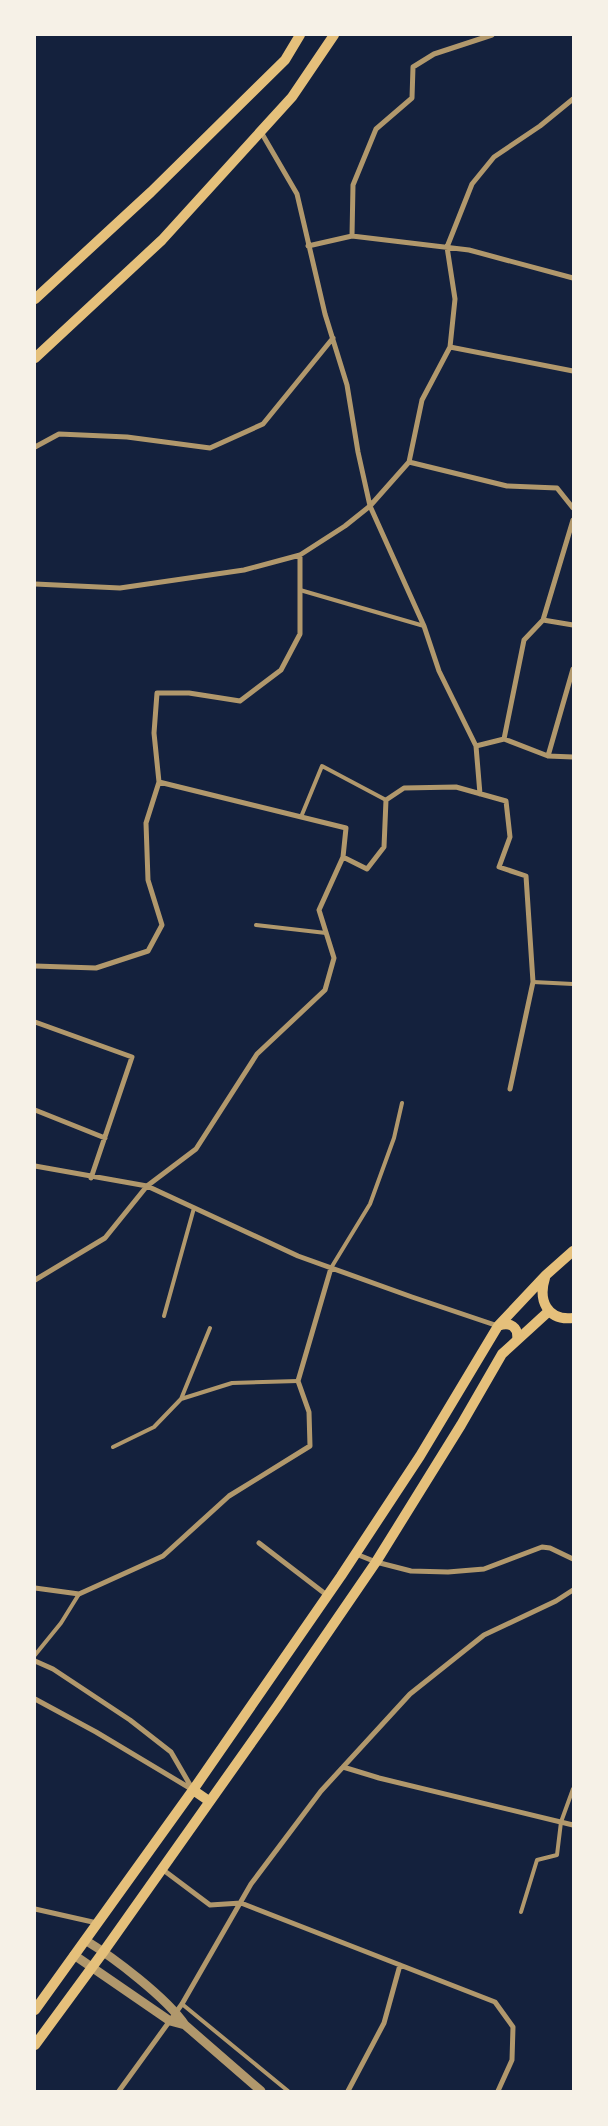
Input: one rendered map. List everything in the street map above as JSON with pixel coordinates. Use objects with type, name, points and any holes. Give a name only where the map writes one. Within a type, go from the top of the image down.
[{"type":"main road","points":[[35,300],[151,192],[285,60],[300,35]]},
{"type":"main road","points":[[35,358],[162,240],[292,97],[334,35]]},
{"type":"main road","points":[[35,2010],[193,1790],[328,1596],[420,1456],[498,1326],[546,1275],[573,1251]]},
{"type":"main road","points":[[546,1275],[542,1289],[543,1301],[549,1312],[566,1319],[573,1318]]},
{"type":"main road","points":[[35,2044],[104,1952],[376,1562],[461,1425],[502,1354],[549,1312]]},
{"type":"main road","points":[[498,1326],[504,1323],[510,1324],[518,1334],[517,1340]]},
{"type":"main road","points":[[193,1790],[209,1802]]},
{"type":"street","points":[[352,236],[353,185],[376,129],[412,98],[413,67],[434,54],[492,35]]},
{"type":"street","points":[[35,584],[120,588],[244,570],[300,555],[370,506],[409,462],[422,400],[450,347],[455,299],[447,247],[472,184],[494,157],[540,126],[573,100]]},
{"type":"street","points":[[261,132],[297,194],[308,246],[332,338],[347,385],[358,452],[370,506],[424,626],[439,671],[476,746],[480,794]]},
{"type":"street","points":[[308,246],[352,236],[447,247],[469,250],[573,278]]},
{"type":"street","points":[[35,447],[59,434],[127,437],[210,448],[263,424],[332,338]]},
{"type":"street","points":[[450,347],[573,371]]},
{"type":"street","points":[[409,462],[507,486],[557,488],[573,508]]},
{"type":"street","points":[[504,739],[524,640],[543,620],[571,534],[573,520]]},
{"type":"street","points":[[35,966],[96,968],[148,951],[162,925],[148,880],[146,823],[159,782],[154,733],[157,693],[189,693],[240,701],[281,670],[300,634],[300,555]]},
{"type":"street","points":[[543,620],[573,624]]},
{"type":"street","points":[[548,756],[573,669]]},
{"type":"street","points":[[476,746],[504,739],[548,756],[573,757]]},
{"type":"street","points":[[35,1280],[105,1238],[147,1186],[196,1149],[257,1054],[325,990],[334,958],[319,910],[343,857],[346,828],[159,782]]},
{"type":"street","points":[[343,857],[367,869],[384,847],[386,800],[404,788],[456,787],[506,801],[510,837],[499,867],[526,876],[533,982],[510,1089]]},
{"type":"street","points":[[35,1022],[132,1057],[92,1178]]},
{"type":"street","points":[[35,1110],[105,1138]]},
{"type":"street","points":[[35,1166],[92,1178],[147,1186],[298,1256],[498,1326]]},
{"type":"street","points":[[35,1588],[79,1594],[164,1556],[229,1496],[310,1446],[310,1412],[298,1381],[331,1268]]},
{"type":"street","points":[[259,1543],[328,1596]]},
{"type":"street","points":[[356,1554],[376,1562],[411,1570],[448,1572],[484,1569],[542,1547],[550,1548],[573,1559]]},
{"type":"street","points":[[119,2091],[179,2008],[252,1884],[321,1791],[410,1694],[484,1635],[556,1601],[573,1590]]},
{"type":"street","points":[[35,1661],[54,1669],[130,1720],[171,1752],[193,1790]]},
{"type":"street","points":[[35,1700],[96,1732],[193,1790]]},
{"type":"street","points":[[343,1767],[379,1778],[573,1825]]},
{"type":"street","points":[[162,1868],[210,1905],[241,1902],[495,2002],[513,2028],[512,2060],[498,2091]]},
{"type":"street","points":[[35,1909],[97,1923]]},
{"type":"street","points":[[85,1940],[179,2008],[185,2025],[261,2091]]},
{"type":"street","points":[[74,1955],[170,2022],[185,2025]]},
{"type":"street","points":[[348,2091],[384,2023],[400,1965]]},
{"type":"lane","points":[[300,590],[424,626]]},
{"type":"lane","points":[[301,817],[322,766],[386,800]]},
{"type":"lane","points":[[256,924],[326,934]]},
{"type":"lane","points":[[533,982],[573,984]]},
{"type":"lane","points":[[331,1268],[370,1204],[394,1138],[402,1103]]},
{"type":"lane","points":[[164,1316],[194,1208]]},
{"type":"lane","points":[[113,1447],[154,1427],[181,1399],[210,1328]]},
{"type":"lane","points":[[181,1399],[232,1383],[298,1381]]},
{"type":"lane","points":[[35,1655],[61,1623],[79,1594]]},
{"type":"lane","points":[[521,1912],[537,1860],[557,1855],[561,1822],[573,1789]]},
{"type":"lane","points":[[179,2008],[288,2091]]}]
